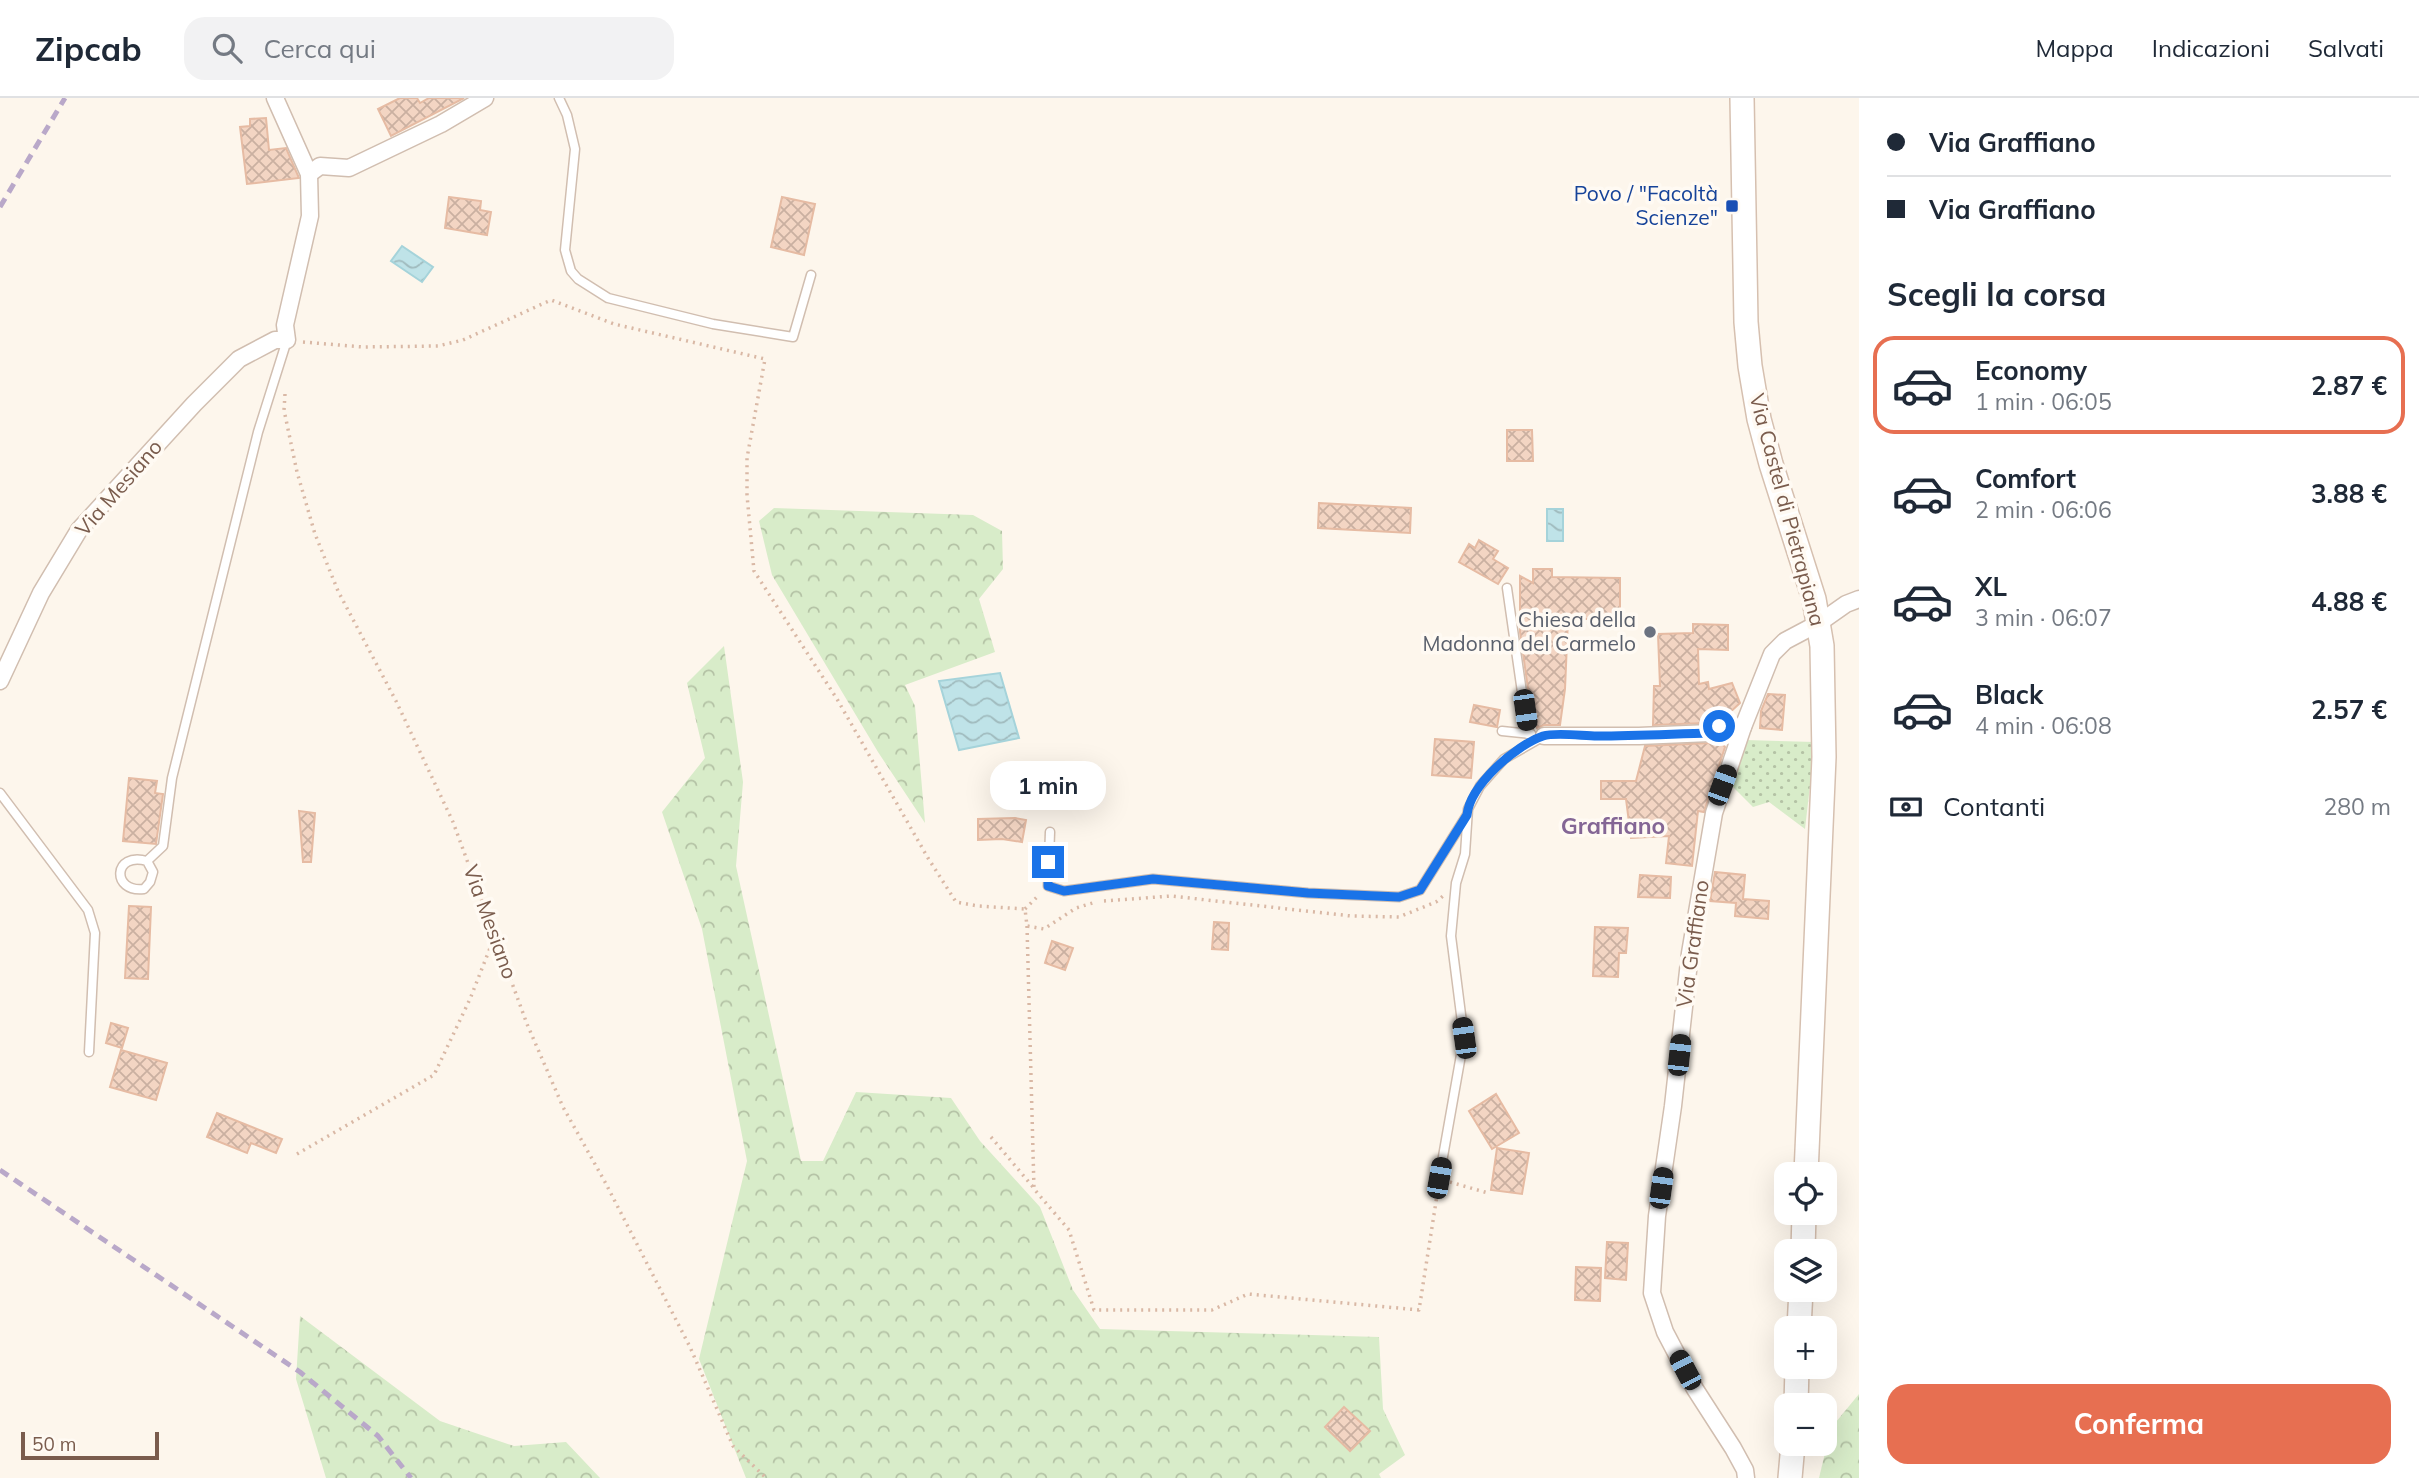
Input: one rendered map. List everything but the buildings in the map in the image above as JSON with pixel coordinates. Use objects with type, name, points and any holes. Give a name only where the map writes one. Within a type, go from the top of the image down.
[{"type":"main road","name":"Via Castel di Pietrapiana","points":[[1742,98],[1746,322],[1750,366],[1768,453],[1810,584],[1819,623],[1823,675],[1824,757],[1807,1162]]},
{"type":"main road","points":[[1790,1478],[1792,1456]]},
{"type":"street","points":[[275,98],[309,174],[310,216],[285,325],[287,340]]},
{"type":"street","points":[[309,174],[320,166],[349,168],[441,124],[485,98]]},
{"type":"street","name":"Via Mesiano","points":[[0,681],[41,593],[79,530],[194,404],[239,359],[275,340],[287,340]]},
{"type":"street","name":"Via Graffiano","points":[[1746,1478],[1745,1470],[1733,1448],[1695,1389],[1665,1332],[1652,1293],[1657,1216],[1692,940],[1714,813],[1743,727],[1772,654],[1785,641],[1859,599]]},
{"type":"street","points":[[1536,735],[1639,736],[1710,733],[1719,726],[1743,727]]},
{"type":"lane","points":[[559,98],[567,115],[575,149],[565,250],[571,271],[578,279],[608,298],[713,324],[793,337],[811,275]]},
{"type":"lane","points":[[147,861],[163,846],[172,778],[258,432],[287,340]]},
{"type":"lane","points":[[1507,588],[1536,735]]},
{"type":"lane","points":[[1502,731],[1536,735]]},
{"type":"lane","points":[[1439,1178],[1464,1038],[1451,936],[1456,883],[1465,854],[1468,809],[1480,786],[1504,759],[1536,735]]},
{"type":"lane","points":[[0,793],[88,910],[95,933],[89,1052]]},
{"type":"lane","points":[[1050,832],[1048,886],[1064,891],[1153,879],[1308,893],[1399,897],[1420,890],[1467,815]]},
{"type":"lane","points":[[136,858],[147,861],[153,872],[144,889],[134,891],[125,886],[121,869],[127,861],[136,858]]},
{"type":"path","points":[[287,340],[363,347],[439,346],[463,340],[551,300],[614,324],[765,359],[747,458],[747,495],[754,570],[838,699],[928,859],[956,902],[1025,909]]},
{"type":"path","name":"Via Mesiano","points":[[286,387],[284,410],[297,472],[315,534],[338,591],[396,701],[453,822],[527,1024],[563,1107],[690,1347],[733,1446],[766,1478]]},
{"type":"path","points":[[1027,926],[1044,929],[1076,908],[1098,901],[1171,896],[1351,916],[1399,917],[1436,902],[1456,883]]},
{"type":"path","points":[[1025,909],[1048,886]]},
{"type":"path","points":[[1025,909],[1034,1189]]},
{"type":"path","points":[[297,1154],[434,1075],[470,999],[495,936]]},
{"type":"path","points":[[991,1137],[1069,1230],[1094,1310],[1212,1310],[1248,1294],[1419,1310],[1439,1178],[1488,1193]]},
{"type":"green space","points":[[774,508],[973,515],[1002,531],[1003,569],[979,599],[995,652],[905,685],[915,706],[925,823],[878,752],[772,575],[759,521]]},
{"type":"green space","points":[[724,646],[743,782],[736,866],[801,1161],[823,1161],[856,1092],[951,1098],[980,1141],[1040,1207],[1073,1290],[1100,1329],[1379,1337],[1383,1409],[1405,1455],[1379,1474],[1381,1478],[746,1478],[699,1359],[747,1161],[702,929],[662,812],[705,758],[687,683]]},
{"type":"green space","points":[[1745,740],[1815,742],[1805,829],[1769,802],[1753,807],[1730,784]]},
{"type":"green space","points":[[300,1316],[440,1421],[514,1446],[566,1442],[600,1478],[326,1478],[296,1379]]},
{"type":"green space","points":[[1859,1394],[1859,1478],[1819,1478],[1824,1456],[1837,1456],[1837,1421]]},
{"type":"water","points":[[402,246],[433,267],[422,282],[391,261]]},
{"type":"water","points":[[1547,509],[1563,509],[1563,541],[1547,541]]},
{"type":"water","points":[[1000,673],[1019,738],[959,750],[939,681]]},
{"type":"railway","points":[[0,207],[65,98]]},
{"type":"railway","points":[[0,1170],[300,1372],[378,1436],[411,1478]]},
{"type":"place","name":"Povo / \"Facoltà Scienze\"","points":[[1732,206]]},
{"type":"place","name":"Chiesa della Madonna del Carmelo","points":[[1650,632]]},
{"type":"district","name":"Graffiano","points":[[1613,826]]},
{"type":"route","points":[[1048,862],[1048,886],[1064,891],[1153,879],[1308,893],[1399,897],[1420,890],[1447,850],[1480,786],[1492,772],[1504,759],[1544,736],[1710,733],[1719,726]]}]
